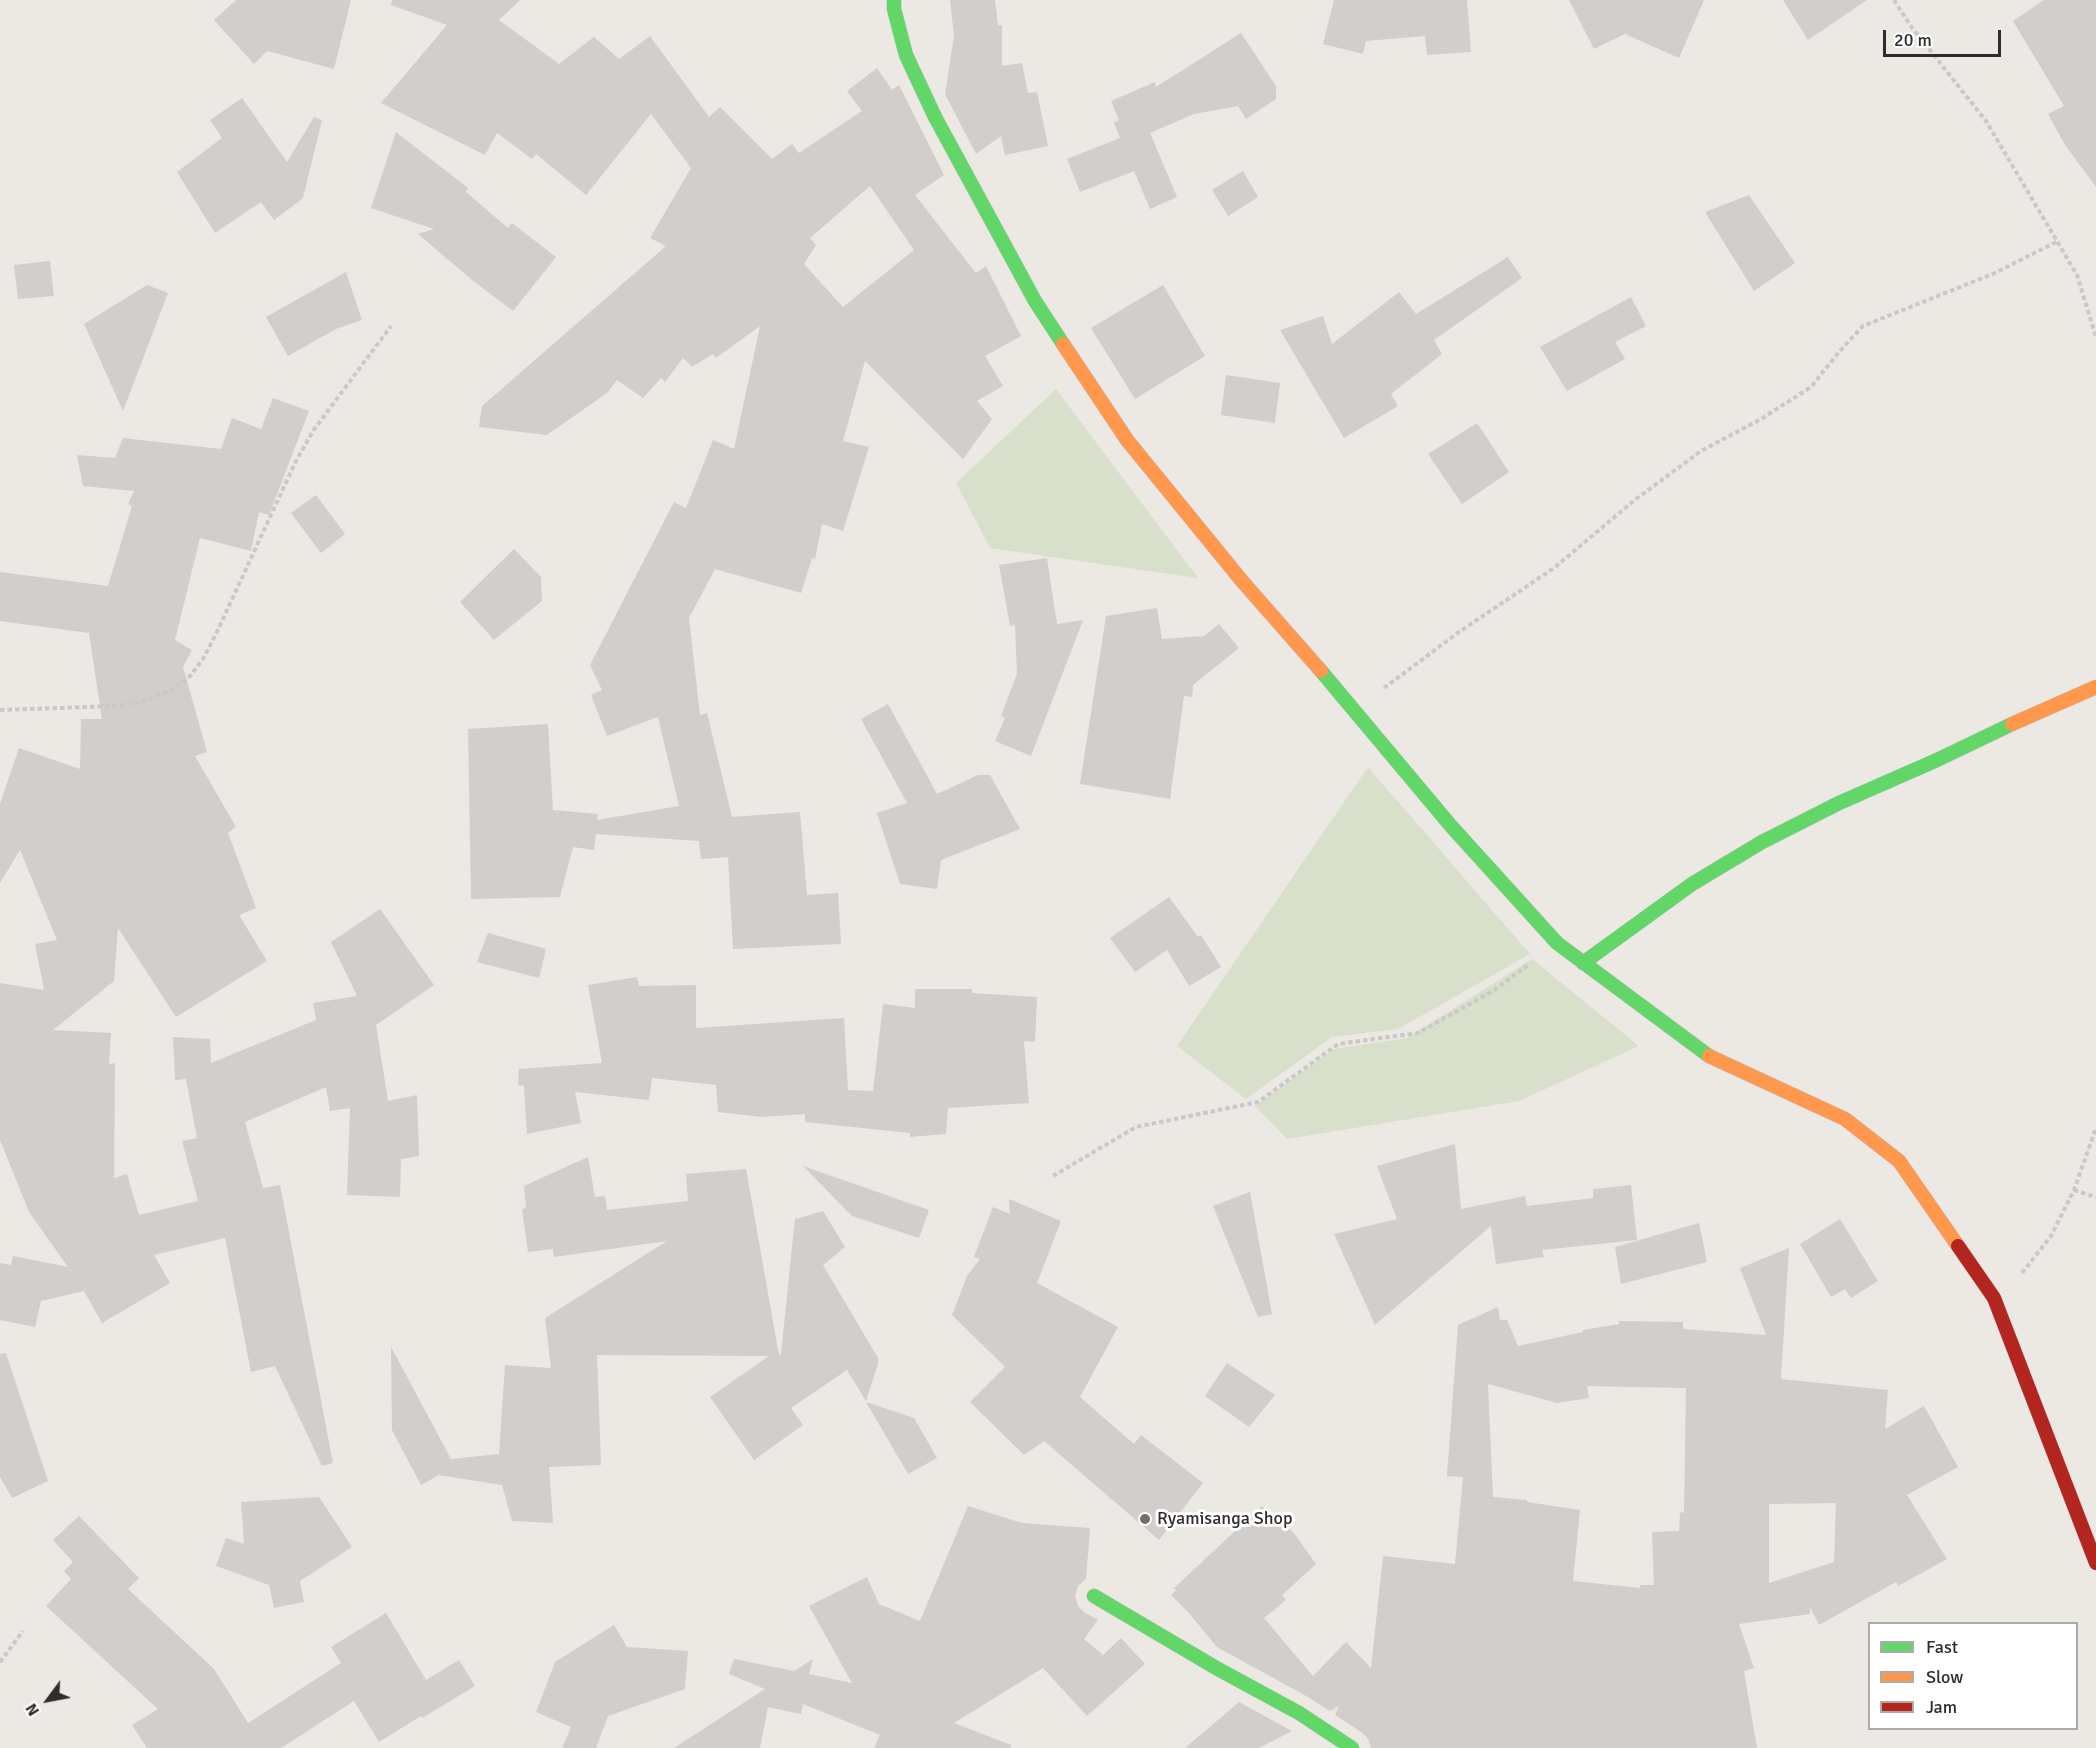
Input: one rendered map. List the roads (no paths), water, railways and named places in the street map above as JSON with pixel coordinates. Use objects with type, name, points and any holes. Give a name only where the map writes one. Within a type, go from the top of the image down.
[{"type":"street","points":[[894,0],[894,9],[906,55],[935,117],[984,210],[1035,301],[1127,440],[1242,581],[1356,711],[1451,826],[1557,943],[1583,963],[1709,1056],[1845,1119],[1899,1161],[1995,1298],[2096,1563]]},
{"type":"street","points":[[1583,963],[1692,884],[1762,842],[1839,803],[2096,687]]},
{"type":"street","points":[[1094,1596],[1218,1669],[1299,1713],[1352,1748]]},
{"type":"place","name":"Ryamisanga Shop","points":[[1145,1519]]}]
